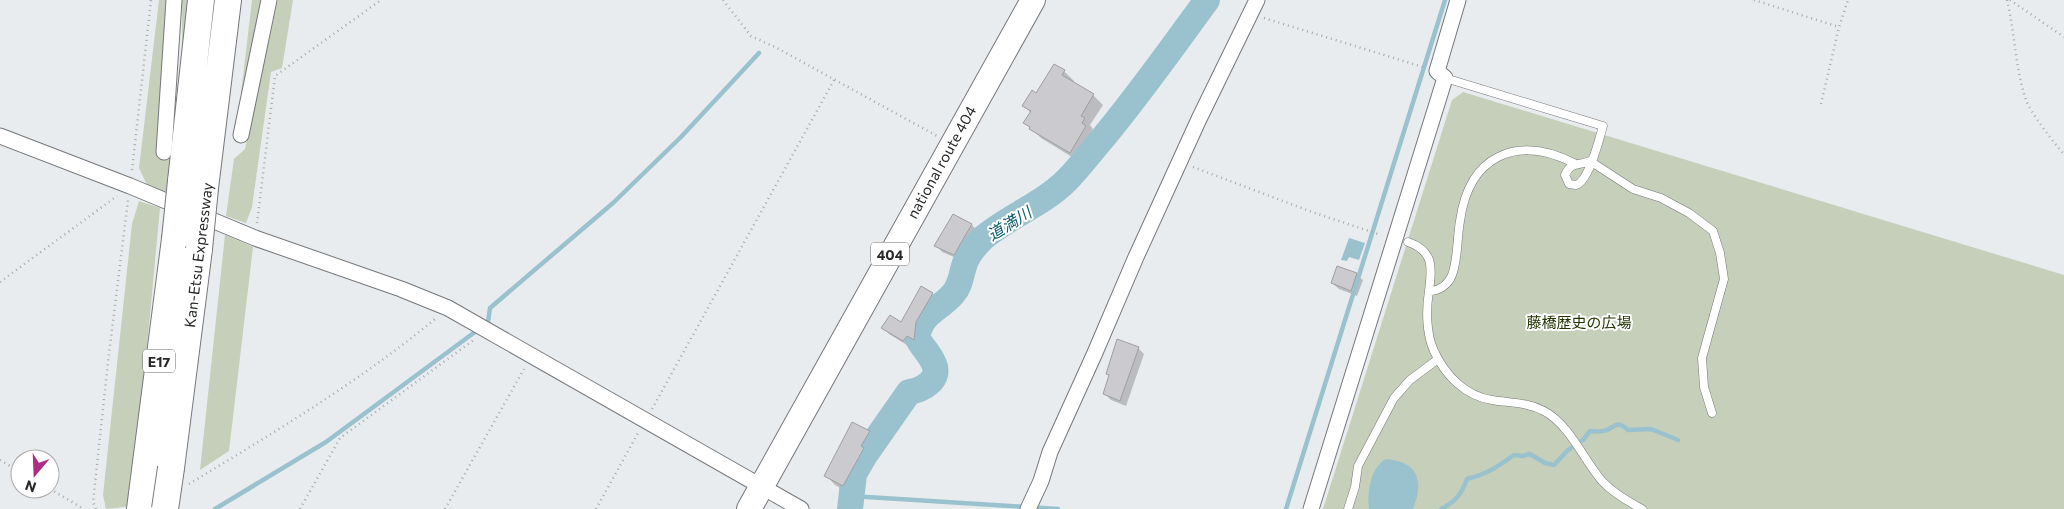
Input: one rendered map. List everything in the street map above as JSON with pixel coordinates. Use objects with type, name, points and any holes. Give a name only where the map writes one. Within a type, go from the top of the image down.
[{"type":"highway","name":"Kan-Etsu Expressway","points":[[165,509],[177,478],[199,249],[193,185],[201,0]]},
{"type":"highway","name":"Kan-Etsu Expressway","points":[[140,509],[175,239],[193,185],[228,0]]},
{"type":"highway","name":"national route 404","points":[[750,509],[951,144],[1033,0]]},
{"type":"street","points":[[164,152],[174,0]]},
{"type":"street","points":[[241,135],[270,0]]},
{"type":"street","points":[[1028,509],[1041,481],[1050,452],[1179,162],[1258,0]]},
{"type":"street","points":[[1311,509],[1402,241],[1458,0]]},
{"type":"street","points":[[0,136],[130,186],[255,238],[401,288],[448,308],[801,509]]},
{"type":"lane","points":[[1441,75],[1603,126],[1584,180],[1576,186],[1569,184],[1565,175],[1567,169],[1574,163]]},
{"type":"lane","points":[[1429,291],[1436,291],[1445,286],[1452,275],[1460,220],[1468,190],[1477,173],[1488,162],[1523,150],[1559,156],[1574,163],[1590,161],[1633,189],[1661,198],[1689,213],[1713,231],[1720,252],[1724,280],[1702,358],[1704,387],[1712,414]]},
{"type":"lane","points":[[1402,241],[1418,245],[1430,262],[1432,279],[1429,291],[1428,326],[1438,360],[1454,381],[1478,396],[1491,400],[1518,402],[1532,406],[1556,419],[1602,481],[1613,492],[1642,509]]},
{"type":"lane","points":[[1348,509],[1356,487],[1358,466],[1382,424],[1394,398],[1410,380],[1438,360]]},
{"type":"path","points":[[96,509],[93,502],[108,362],[151,0]]},
{"type":"path","points":[[255,238],[275,76],[381,0]]},
{"type":"path","points":[[723,0],[751,36],[777,48],[951,144]]},
{"type":"path","points":[[1754,0],[1839,27]]},
{"type":"path","points":[[1821,104],[1839,27],[1848,0]]},
{"type":"path","points":[[2008,0],[2040,19],[2064,37]]},
{"type":"path","points":[[2008,0],[2019,74],[2026,102],[2064,154]]},
{"type":"path","points":[[1250,14],[1299,27],[1441,75]]},
{"type":"path","points":[[596,509],[834,80]]},
{"type":"path","points":[[1179,162],[1312,212],[1402,241]]},
{"type":"path","points":[[0,282],[130,186]]},
{"type":"path","points":[[177,478],[308,410],[419,332],[448,308]]},
{"type":"path","points":[[300,509],[340,438],[486,331]]},
{"type":"path","points":[[445,509],[531,356]]},
{"type":"path","points":[[60,495],[84,509]]},
{"type":"green space","points":[[159,0],[168,0],[172,153],[166,192],[147,185],[139,168]]},
{"type":"green space","points":[[182,0],[192,0],[182,90]]},
{"type":"green space","points":[[252,0],[263,0],[242,95],[241,94]]},
{"type":"green space","points":[[278,0],[293,0],[282,68],[271,72],[252,207],[246,223],[226,216],[234,159],[245,149]]},
{"type":"green space","name":"藤橋歴史の広場","points":[[1463,92],[2064,275],[2064,509],[1323,509],[1452,100]]},
{"type":"green space","points":[[139,201],[160,208],[132,506],[106,509],[103,495],[132,224]]},
{"type":"green space","points":[[225,235],[253,247],[229,451],[200,470]]},
{"type":"water","points":[[1349,238],[1365,243],[1359,260],[1349,257],[1347,261],[1341,260]]},
{"type":"water","points":[[1386,459],[1406,464],[1416,475],[1418,490],[1413,509],[1369,509],[1371,481],[1377,468]]},
{"type":"building","points":[[1054,64],[1065,70],[1062,75],[1094,94],[1081,116],[1085,118],[1082,123],[1086,126],[1070,153],[1029,129],[1030,127],[1023,123],[1031,111],[1022,106],[1032,90],[1036,93]]},
{"type":"building","points":[[953,214],[972,224],[954,255],[934,246]]},
{"type":"building","points":[[1337,266],[1357,273],[1351,291],[1331,283]]},
{"type":"building","points":[[921,286],[933,293],[916,322],[914,340],[907,336],[903,341],[881,328],[890,315],[901,322]]},
{"type":"building","points":[[1117,339],[1139,347],[1120,401],[1103,394],[1109,375],[1106,374]]},
{"type":"building","points":[[852,422],[870,431],[861,446],[864,448],[843,486],[824,476]]},
{"type":"waterway","name":"道満川","points":[[850,509],[854,474],[865,455],[909,392],[929,383],[935,375],[934,364],[917,337],[919,329],[927,317],[956,291],[970,253],[993,230],[1047,197],[1071,176],[1126,110],[1207,0]]},
{"type":"waterway","points":[[1286,509],[1445,0]]},
{"type":"waterway","points":[[485,325],[488,322],[490,308],[613,203],[681,137],[759,53]]},
{"type":"waterway","points":[[215,509],[326,442],[479,329]]},
{"type":"waterway","points":[[1441,509],[1457,497],[1467,479],[1492,470],[1514,455],[1523,456],[1530,454],[1545,463],[1554,465],[1568,450],[1583,440],[1590,431],[1603,431],[1615,425],[1620,425],[1628,430],[1651,429],[1678,440]]},
{"type":"waterway","points":[[851,496],[1058,509]]}]
